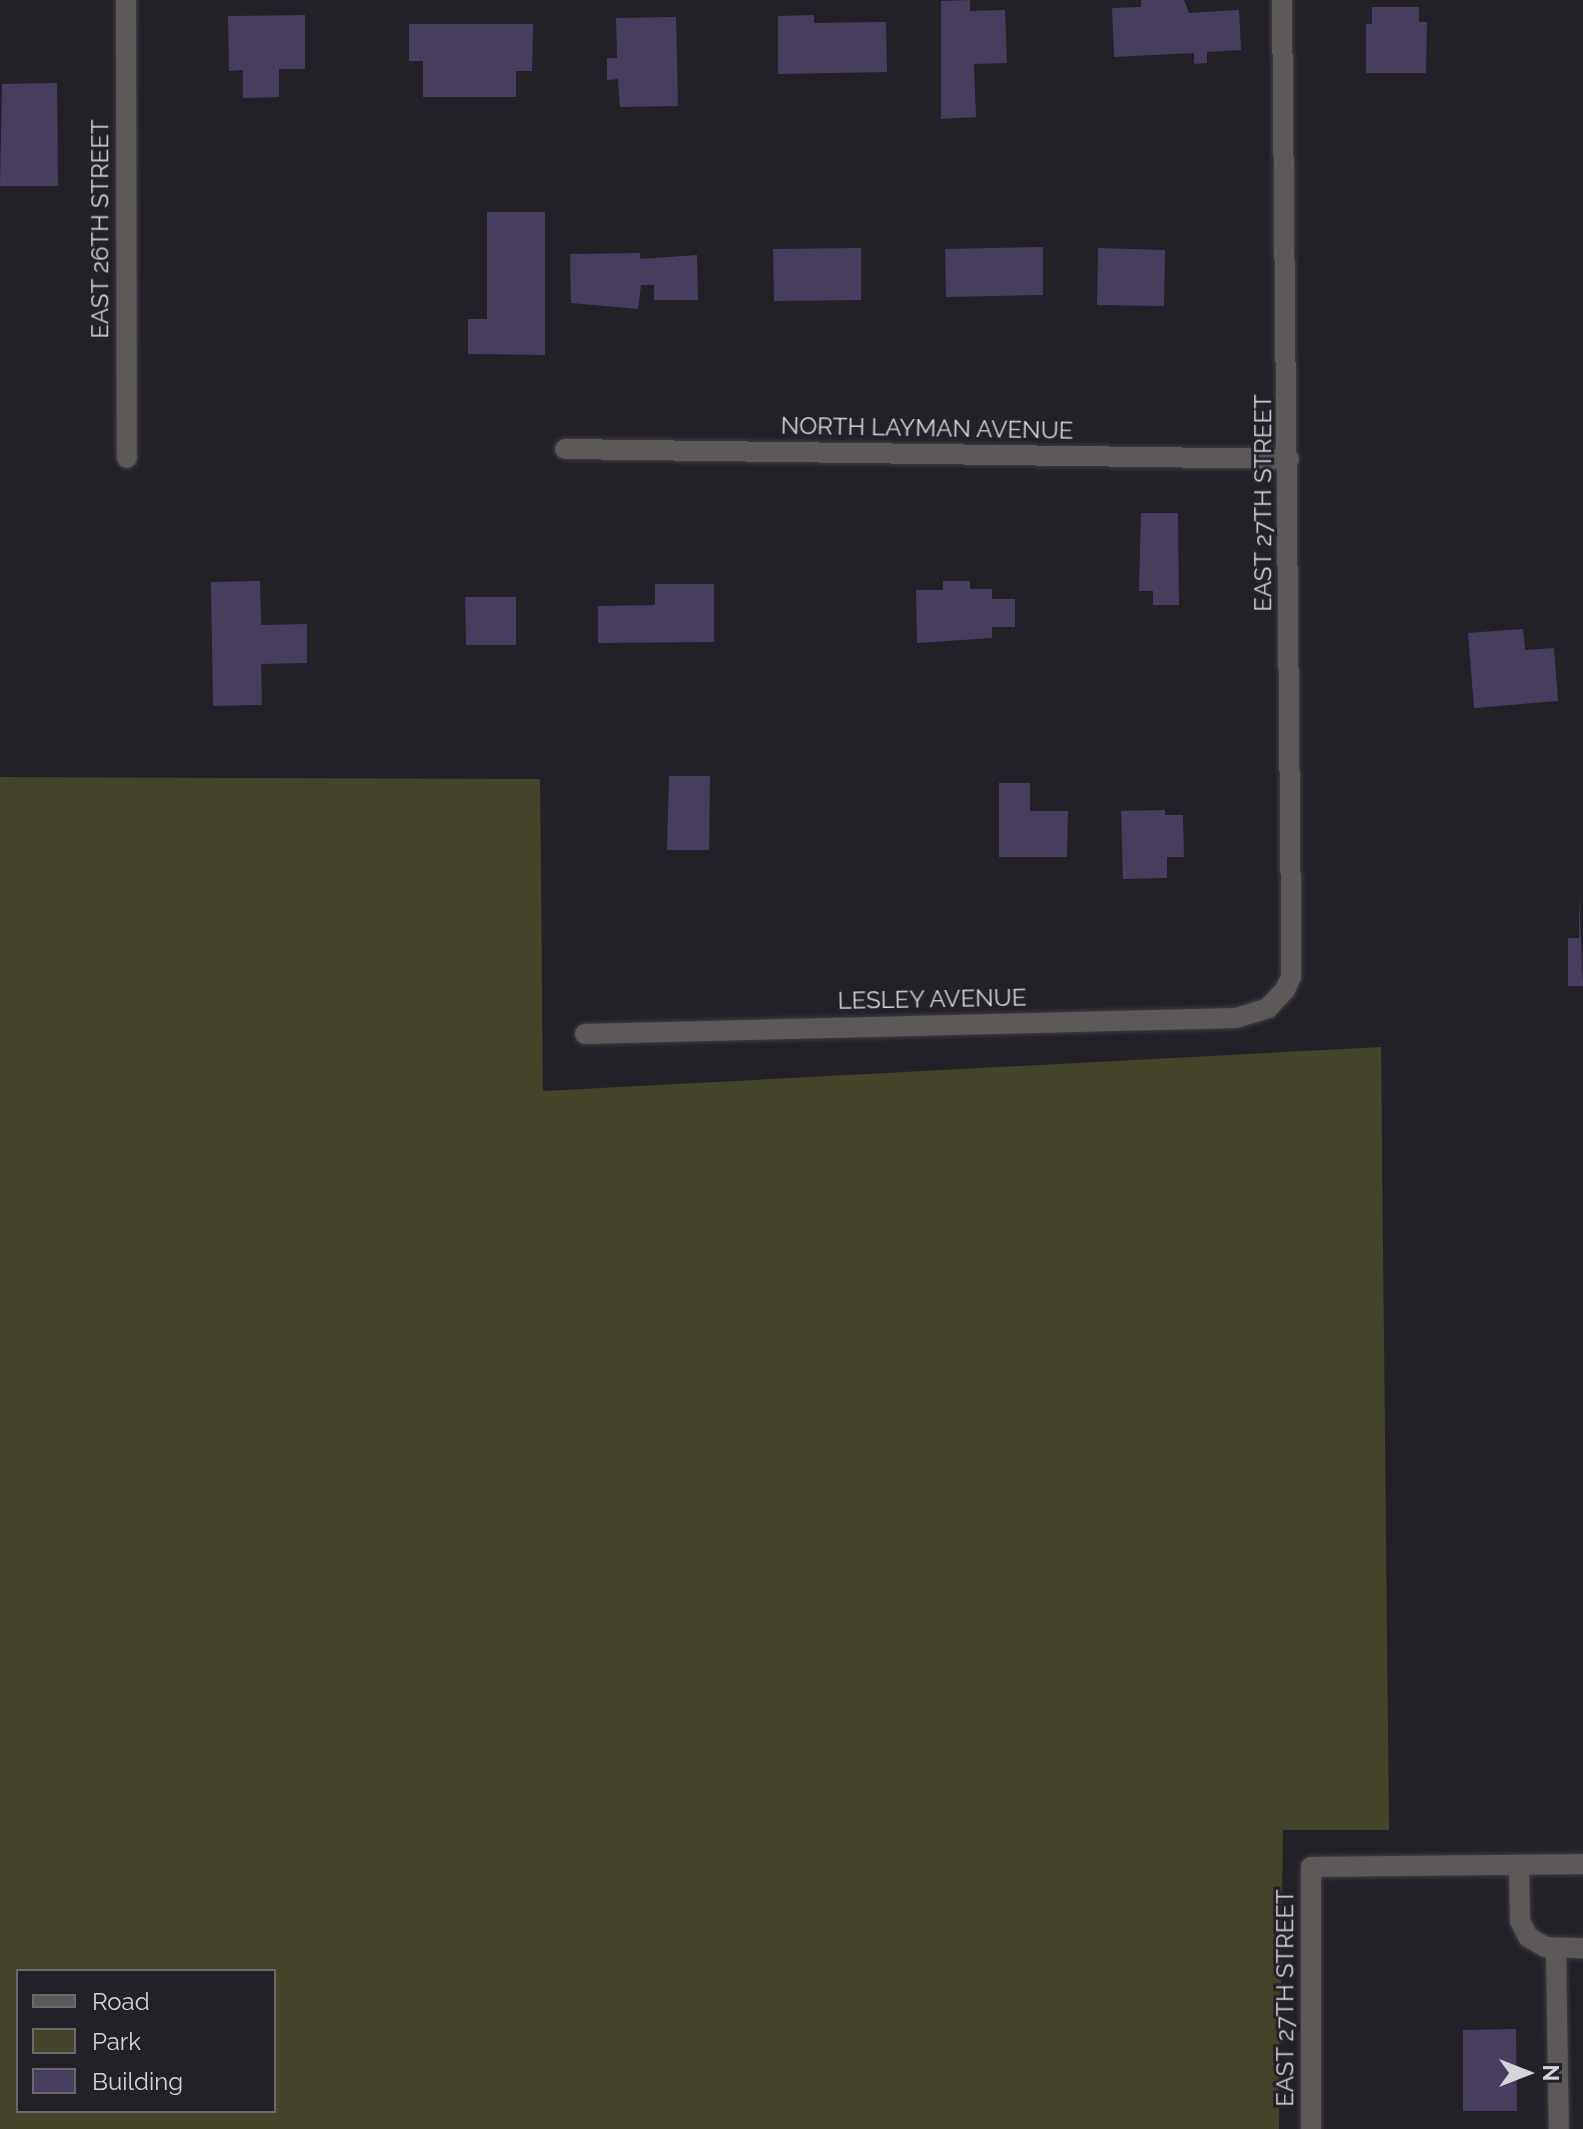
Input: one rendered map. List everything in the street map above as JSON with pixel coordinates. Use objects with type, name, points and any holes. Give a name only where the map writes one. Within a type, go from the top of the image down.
[{"type":"street","name":"EAST 26TH STREET","points":[[126,0],[127,458]]},
{"type":"street","name":"EAST 27TH STREET","points":[[1277,1002],[1291,977],[1289,459],[1282,0]]},
{"type":"street","name":"NORTH LAYMAN AVENUE","points":[[565,449],[1289,459]]},
{"type":"street","name":"LESLEY AVENUE","points":[[585,1034],[1236,1018],[1277,1002]]},
{"type":"street","points":[[1583,1864],[1519,1865],[1523,1930],[1536,1943],[1556,1948],[1583,1948]]},
{"type":"street","name":"EAST 27TH STREET","points":[[1311,2129],[1311,1867],[1519,1865]]},
{"type":"street","points":[[1556,1948],[1559,2129]]},
{"type":"green space","points":[[0,777],[540,779],[543,1091],[1381,1047],[1389,1830],[1283,1830],[1279,2129],[0,2129]]},
{"type":"building","points":[[970,0],[970,11],[1005,10],[1007,63],[974,64],[976,117],[941,119],[941,1]]},
{"type":"building","points":[[1141,0],[1184,0],[1189,13],[1239,10],[1241,50],[1207,52],[1207,63],[1194,64],[1194,53],[1114,57],[1112,8],[1141,7]]},
{"type":"building","points":[[1372,7],[1419,7],[1419,22],[1427,22],[1426,73],[1366,73],[1366,24],[1372,24]]},
{"type":"building","points":[[305,15],[305,69],[279,69],[279,97],[243,98],[243,70],[229,71],[228,16]]},
{"type":"building","points":[[814,15],[814,23],[886,22],[887,72],[778,74],[778,16]]},
{"type":"building","points":[[676,17],[678,106],[620,107],[618,79],[607,80],[607,58],[617,58],[616,18]]},
{"type":"building","points":[[409,24],[533,24],[532,71],[516,71],[516,97],[423,97],[423,61],[409,61]]},
{"type":"building","points":[[57,83],[58,186],[0,186],[2,84]]},
{"type":"building","points":[[487,212],[545,212],[545,355],[468,354],[468,319],[487,319]]},
{"type":"building","points":[[1043,247],[1043,295],[946,297],[945,249]]},
{"type":"building","points":[[861,248],[861,300],[774,301],[773,249]]},
{"type":"building","points":[[1098,248],[1165,250],[1164,306],[1097,305]]},
{"type":"building","points":[[640,253],[640,259],[697,255],[698,300],[654,300],[654,285],[641,285],[638,309],[571,303],[570,254]]},
{"type":"building","points":[[1141,513],[1178,513],[1179,605],[1153,605],[1153,591],[1139,591]]},
{"type":"building","points":[[260,581],[261,625],[307,624],[307,663],[261,664],[262,705],[213,706],[211,582]]},
{"type":"building","points":[[943,581],[970,581],[970,589],[992,589],[992,599],[1015,599],[1015,627],[992,627],[992,638],[917,643],[916,590],[943,590]]},
{"type":"building","points":[[655,584],[714,584],[714,642],[598,643],[598,606],[655,605]]},
{"type":"building","points":[[465,597],[516,597],[516,645],[466,645]]},
{"type":"building","points":[[1523,629],[1525,650],[1554,648],[1558,701],[1474,708],[1468,633]]},
{"type":"building","points":[[669,776],[710,776],[709,850],[667,850]]},
{"type":"building","points":[[999,783],[1030,783],[1030,811],[1068,811],[1067,857],[999,857]]},
{"type":"building","points":[[1165,810],[1165,815],[1183,815],[1184,857],[1167,857],[1167,878],[1123,879],[1121,811]]},
{"type":"building","points":[[1579,896],[1583,986],[1568,986],[1568,938],[1579,938]]},
{"type":"building","points":[[1516,2029],[1517,2111],[1463,2111],[1463,2030]]}]
